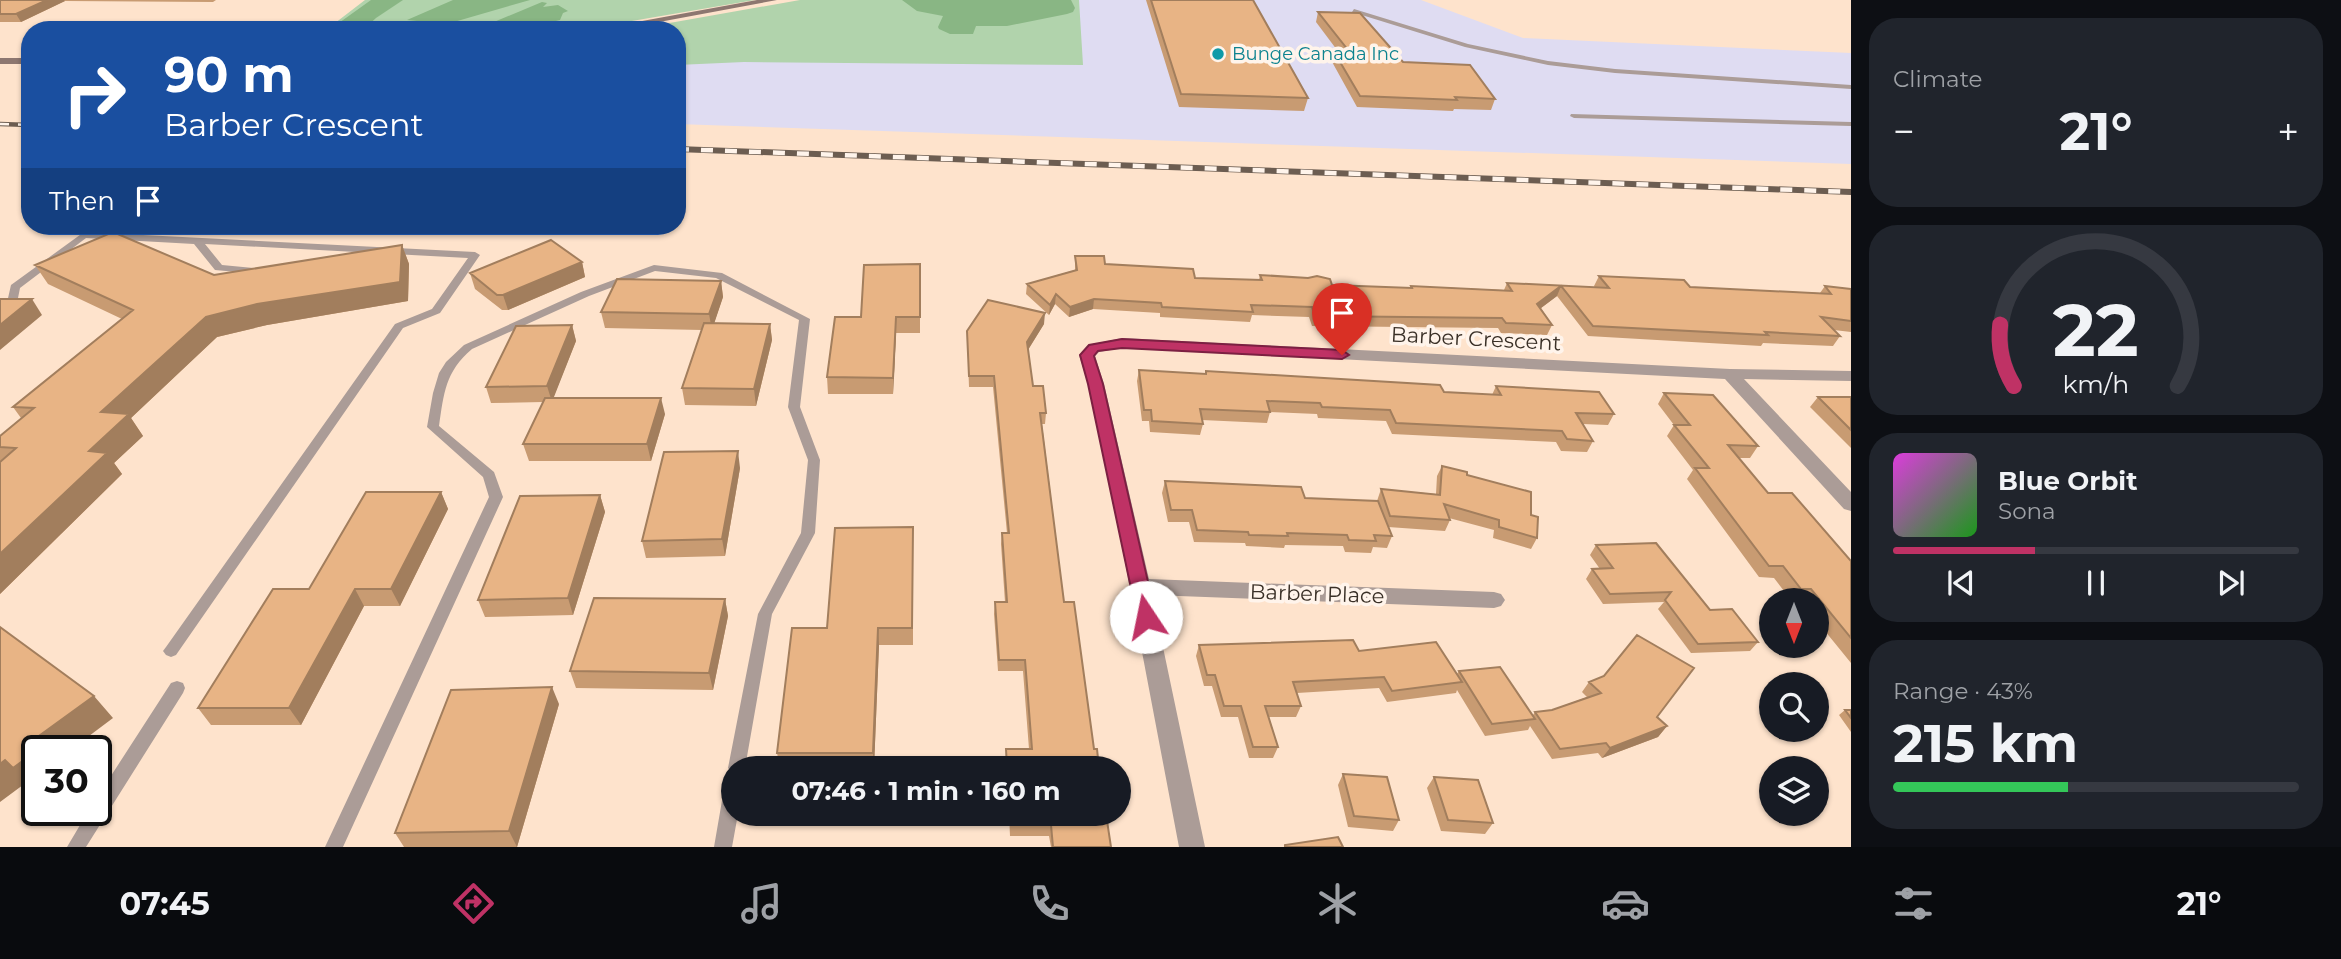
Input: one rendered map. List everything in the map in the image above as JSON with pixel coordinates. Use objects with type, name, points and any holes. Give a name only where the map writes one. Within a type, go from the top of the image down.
[{"type":"main road","points":[[650,21],[773,0]]},
{"type":"main road","points":[[0,61],[21,61]]},
{"type":"street","name":"Barber Crescent","points":[[1192,847],[1140,587],[1096,384],[1087,355],[1094,348],[1122,343],[1730,374]]},
{"type":"street","points":[[1730,374],[1851,376]]},
{"type":"street","points":[[1730,374],[1851,504]]},
{"type":"street","name":"Barber Place","points":[[1140,587],[1494,600]]},
{"type":"lane","points":[[1354,10],[1467,46],[1567,66],[1851,87]]},
{"type":"lane","points":[[1574,116],[1851,124]]},
{"type":"lane","points":[[0,317],[11,308],[15,287],[84,235],[475,255],[436,311],[399,326],[171,650]]},
{"type":"lane","points":[[197,241],[219,268],[267,272]]},
{"type":"lane","points":[[332,258],[359,250]]},
{"type":"lane","points":[[334,847],[496,496],[489,475],[433,427],[443,372],[453,358],[468,347],[585,295],[654,268],[718,275],[805,319],[794,407],[814,460],[808,533],[765,614],[739,756]]},
{"type":"lane","points":[[76,847],[177,688]]},
{"type":"lane","points":[[723,847],[727,826]]},
{"type":"shaded area","points":[[1077,0],[1421,0],[1523,38],[1851,53],[1851,164],[686,124],[686,62]]},
{"type":"green space","points":[[365,0],[755,0],[632,21],[338,21]]},
{"type":"green space","points":[[371,0],[403,0],[373,21],[342,21]]},
{"type":"green space","points":[[453,0],[530,0],[457,21],[407,20]]},
{"type":"green space","points":[[800,0],[1079,0],[1083,65],[744,62],[686,65],[686,21],[681,21]]},
{"type":"green space","points":[[902,0],[1071,0],[1075,8],[1067,14],[1007,26],[976,26],[973,34],[950,34],[938,27],[943,16],[917,11]]},
{"type":"green space","points":[[542,2],[547,3],[543,7],[558,5],[568,11],[556,21],[497,21]]},
{"type":"building","points":[[0,0],[47,0],[16,14],[0,14]]},
{"type":"building","name":"Bunge Canada Inc","points":[[1151,0],[1253,0],[1308,98],[1181,94]]},
{"type":"building","points":[[1318,12],[1360,13],[1403,62],[1470,65],[1495,99],[1360,96],[1333,50],[1348,50]]},
{"type":"building","points":[[106,235],[120,235],[214,275],[402,245],[400,282],[257,304],[206,317],[101,412],[129,414],[89,451],[107,453],[0,554],[0,462],[16,448],[0,447],[0,436],[34,408],[13,407],[133,310],[35,265]]},
{"type":"building","points":[[551,240],[582,262],[503,295],[497,295],[470,273]]},
{"type":"building","points":[[1075,256],[1104,256],[1105,264],[1193,269],[1195,278],[1262,280],[1260,275],[1308,278],[1317,276],[1330,279],[1332,285],[1512,291],[1507,283],[1609,288],[1599,276],[1684,280],[1690,287],[1831,294],[1825,286],[1851,289],[1851,321],[1821,317],[1840,336],[1593,326],[1561,286],[1537,304],[1552,325],[1506,323],[1502,318],[1315,316],[1312,307],[1251,305],[1253,312],[1162,307],[1161,303],[1094,299],[1070,307],[1056,294],[1050,305],[1027,284],[1077,270]]},
{"type":"building","points":[[920,264],[920,317],[896,317],[893,378],[827,377],[835,317],[861,317],[864,265]]},
{"type":"building","points":[[617,279],[721,281],[709,314],[601,312]]},
{"type":"building","points":[[0,299],[32,299],[0,325]]},
{"type":"building","points":[[988,300],[1045,313],[1027,342],[1033,386],[1043,386],[1046,413],[1040,413],[1064,602],[1074,602],[1094,749],[1097,749],[1098,756],[1006,756],[1006,749],[1032,749],[1025,660],[999,660],[995,602],[1007,602],[1002,533],[1009,533],[994,376],[969,376],[967,331]]},
{"type":"building","points":[[704,323],[770,324],[754,389],[682,388]]},
{"type":"building","points":[[572,325],[547,386],[486,387],[516,326]]},
{"type":"building","points":[[1139,370],[1206,374],[1206,371],[1440,385],[1444,392],[1501,395],[1496,386],[1599,392],[1614,414],[1576,413],[1593,441],[1567,439],[1562,431],[1396,423],[1390,410],[1322,407],[1320,403],[1267,401],[1270,412],[1200,409],[1203,424],[1152,421],[1151,410],[1144,410]]},
{"type":"building","points":[[1664,393],[1713,395],[1758,446],[1728,445],[1768,493],[1792,493],[1851,561],[1851,638],[1829,611],[1829,588],[1800,588],[1783,566],[1769,566],[1695,468],[1709,468],[1674,425],[1690,425]]},
{"type":"building","points":[[1818,397],[1851,397],[1851,430]]},
{"type":"building","points":[[545,398],[661,398],[647,444],[523,444]]},
{"type":"building","points":[[738,451],[722,539],[642,541],[664,452]]},
{"type":"building","points":[[1442,466],[1531,492],[1531,515],[1538,517],[1537,538],[1499,527],[1499,520],[1444,504],[1450,520],[1390,516],[1381,489],[1440,495]]},
{"type":"building","points":[[1165,481],[1301,487],[1305,498],[1378,501],[1392,536],[1374,535],[1376,541],[1349,540],[1347,535],[1249,535],[1248,532],[1197,530],[1192,510],[1171,510]]},
{"type":"building","points":[[366,492],[441,492],[391,589],[355,589],[289,708],[198,708],[273,589],[309,589]]},
{"type":"building","points":[[600,495],[568,598],[478,600],[520,496]]},
{"type":"building","points":[[913,527],[912,628],[878,628],[873,753],[777,753],[792,628],[827,628],[835,528]]},
{"type":"building","points":[[1656,543],[1710,610],[1732,609],[1758,642],[1698,644],[1665,600],[1671,592],[1610,594],[1592,569],[1613,568],[1596,545]]},
{"type":"building","points":[[594,598],[725,599],[709,673],[570,671]]},
{"type":"building","points":[[0,627],[94,696],[40,735],[21,735],[21,762],[13,768],[5,760],[0,764]]},
{"type":"building","points":[[1637,635],[1694,668],[1657,717],[1667,726],[1610,748],[1606,743],[1560,749],[1535,712],[1552,710],[1601,693],[1589,682],[1604,676]]},
{"type":"building","points":[[1353,640],[1359,651],[1436,642],[1462,682],[1392,691],[1384,677],[1293,682],[1301,706],[1265,706],[1278,747],[1253,747],[1241,706],[1224,706],[1215,675],[1207,675],[1199,645]]},
{"type":"building","points":[[1500,667],[1535,719],[1492,724],[1459,671]]},
{"type":"building","points":[[552,687],[509,831],[395,833],[451,690]]},
{"type":"building","points":[[1343,774],[1387,777],[1399,820],[1354,816]]},
{"type":"building","points":[[1434,777],[1478,780],[1493,823],[1448,820]]},
{"type":"building","points":[[1051,826],[1108,826],[1111,847],[1053,847]]},
{"type":"building","points":[[1338,837],[1343,847],[1285,847],[1285,845]]},
{"type":"railway","points":[[0,124],[21,125]]},
{"type":"railway","points":[[686,149],[1851,192]]},
{"type":"place","name":"Bunge Canada Inc","points":[[1218,54]]},
{"type":"route","points":[[1146,617],[1096,384],[1087,355],[1094,348],[1122,343],[1342,355]]}]
